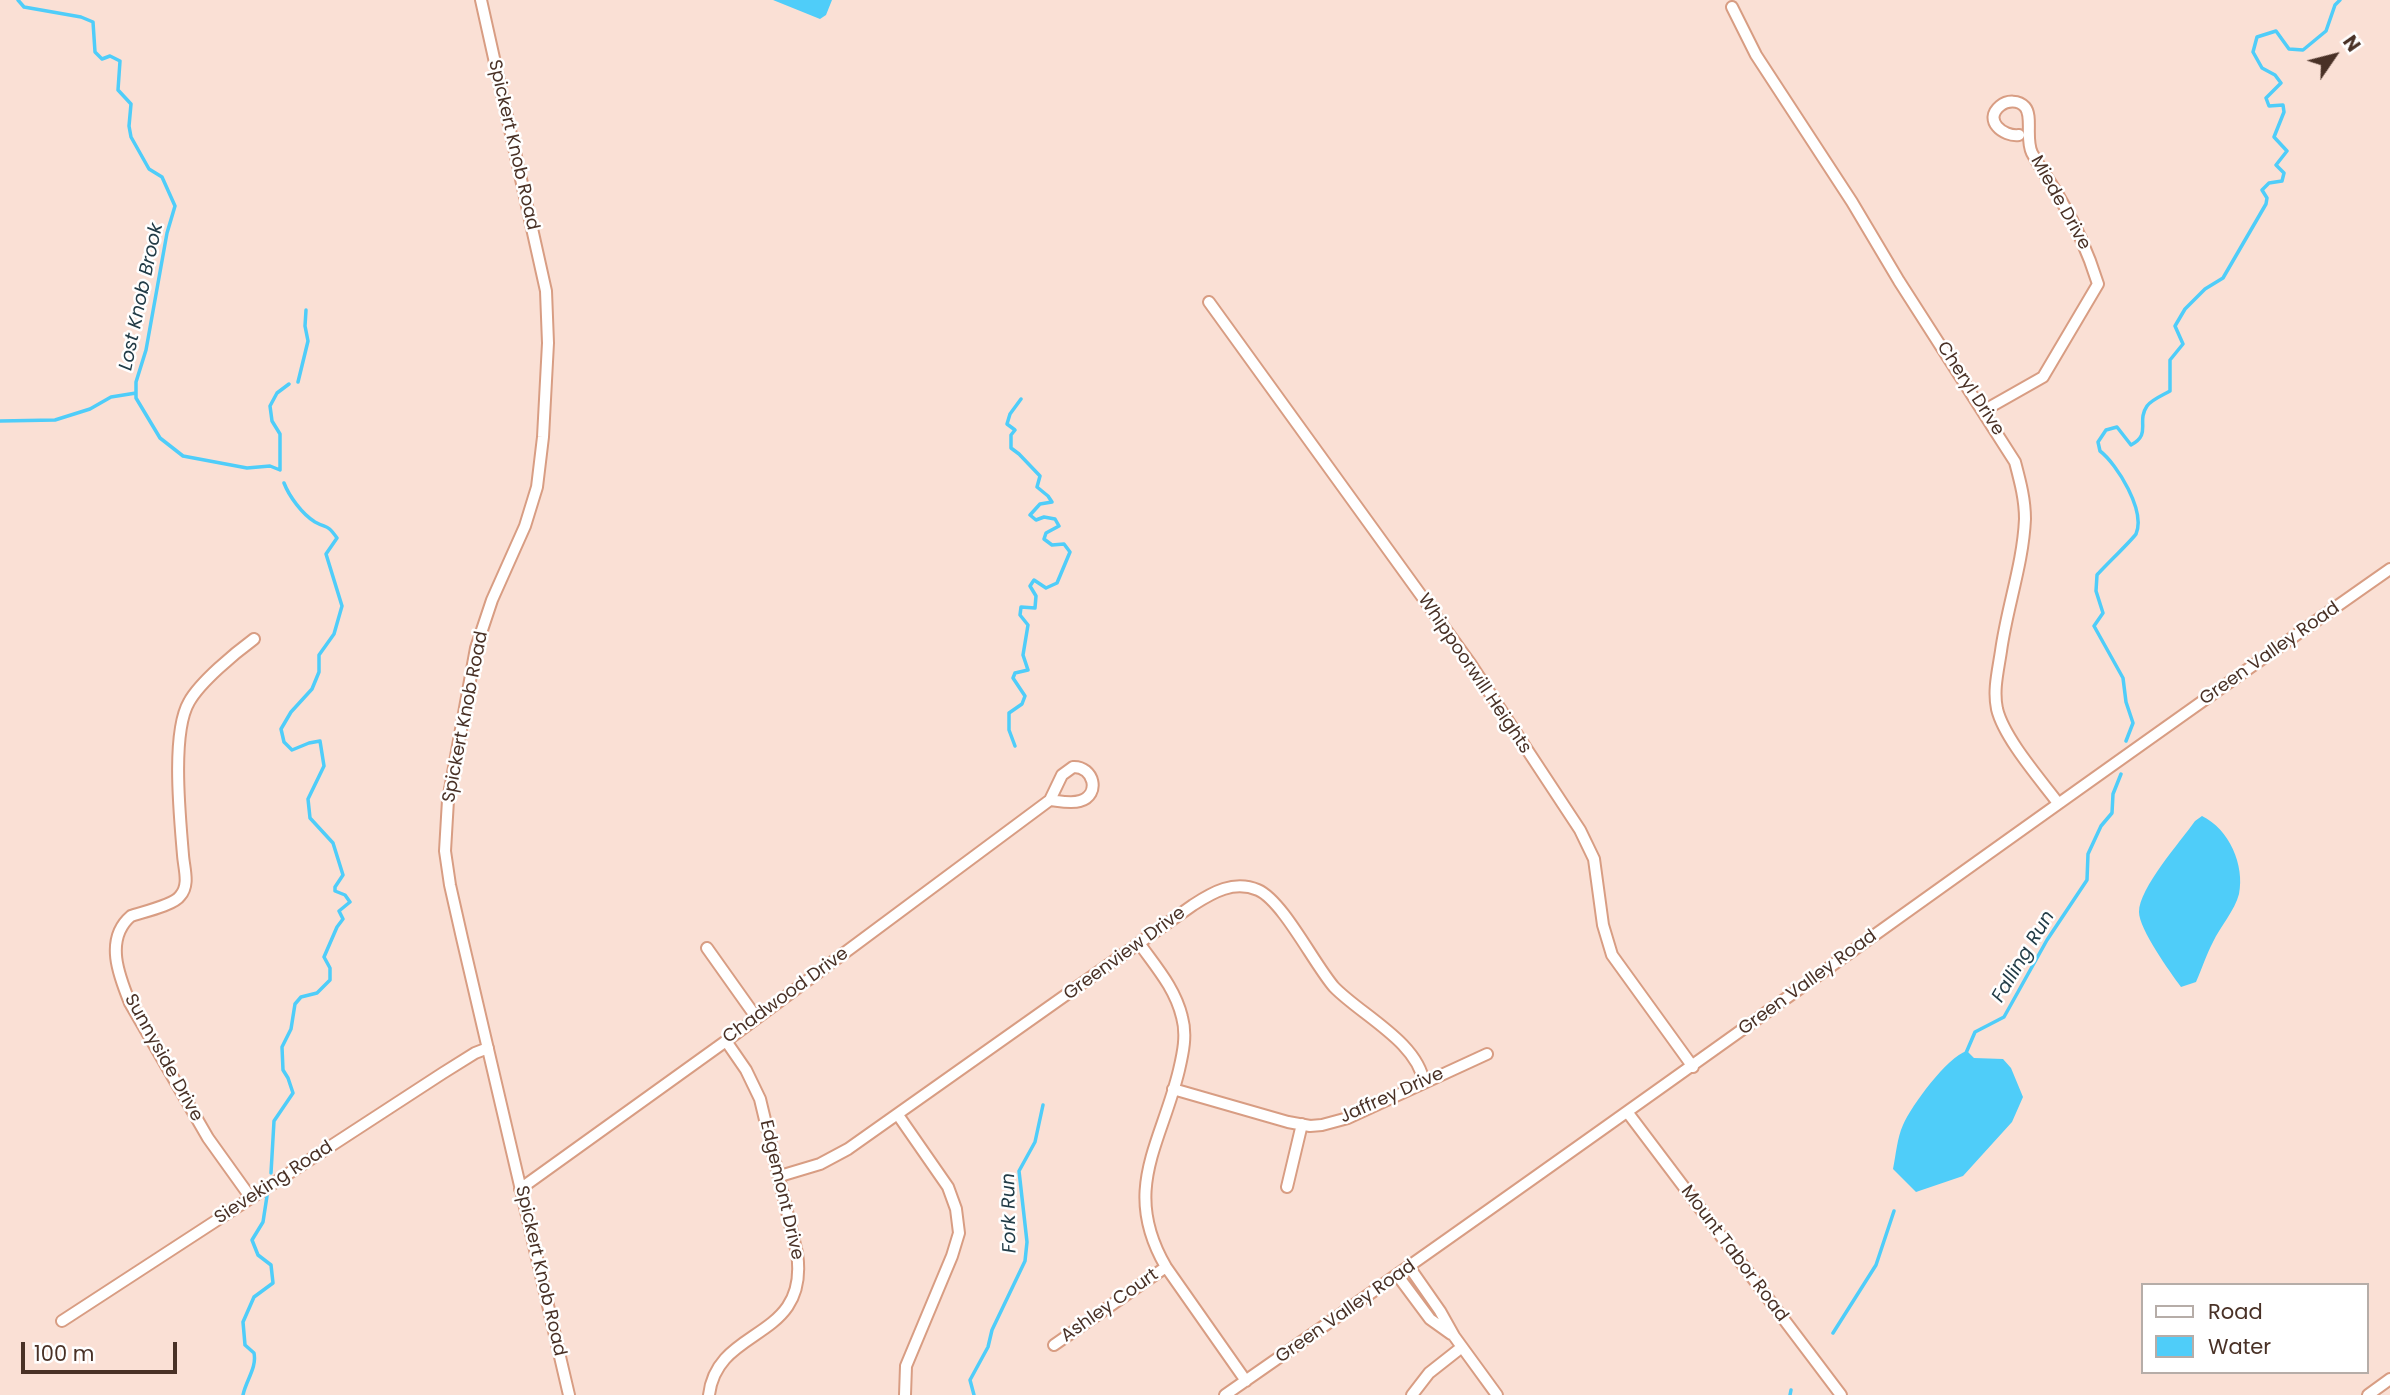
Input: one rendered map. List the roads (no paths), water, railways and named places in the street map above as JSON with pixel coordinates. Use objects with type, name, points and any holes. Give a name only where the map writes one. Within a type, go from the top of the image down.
[{"type":"street","name":"Spickert Knob Road","points":[[481,0],[546,291],[548,344],[544,437],[537,487],[525,526],[492,600],[476,648],[448,800],[445,842],[450,885],[569,1395]]},
{"type":"street","name":"Cheryl Drive","points":[[1732,7],[1756,55],[2015,461],[2023,490],[2025,520],[2005,619],[1994,692],[1998,712],[2006,730],[2058,803]]},
{"type":"street","name":"Miede Drive","points":[[1983,411],[2043,377],[2098,284],[2075,225],[2031,151],[2026,108],[2012,101],[2002,104],[1995,118],[1998,129],[2007,135],[2019,135]]},
{"type":"street","name":"Whippoorwill Heights","points":[[1209,302],[1470,663],[1580,830],[1594,859],[1603,925],[1612,955],[1693,1067]]},
{"type":"street","name":"Green Valley Road","points":[[1225,1395],[1410,1268],[2058,803],[2390,569]]},
{"type":"street","name":"Sunnyside Drive","points":[[251,1198],[208,1138],[130,1003],[116,957],[118,936],[125,921],[131,916],[176,901],[184,889],[186,875],[181,836],[178,748],[184,712],[196,691],[254,639]]},
{"type":"street","name":"Chadwood Drive","points":[[520,1189],[726,1041],[1050,800]]},
{"type":"street","name":"Greenview Drive","points":[[780,1176],[828,1161],[898,1115],[1215,891],[1239,886],[1260,891],[1277,905],[1336,989],[1406,1048],[1420,1069],[1424,1083]]},
{"type":"street","points":[[1139,943],[1173,991],[1183,1019],[1183,1053],[1149,1162],[1144,1192],[1150,1235],[1166,1267],[1246,1381]]},
{"type":"street","points":[[707,948],[757,1017]]},
{"type":"street","name":"Edgemont Drive","points":[[709,1395],[711,1382],[722,1361],[782,1315],[794,1297],[799,1276],[797,1253],[760,1099],[746,1070],[726,1041]]},
{"type":"street","name":"Sieveking Road","points":[[62,1321],[443,1073],[488,1048]]},
{"type":"street","name":"Jaffrey Drive","points":[[1173,1089],[1302,1124],[1322,1125],[1348,1118],[1487,1054]]},
{"type":"street","name":"Mount Tabor Road","points":[[1628,1113],[1840,1395]]},
{"type":"street","points":[[898,1115],[948,1187],[956,1209],[959,1233],[906,1366],[905,1395]]},
{"type":"street","points":[[1287,1187],[1302,1124]]},
{"type":"street","name":"Ashley Court","points":[[1054,1345],[1166,1267]]},
{"type":"street","points":[[1410,1268],[1461,1347],[1497,1395]]},
{"type":"street","points":[[1398,1276],[1430,1319],[1454,1336]]},
{"type":"street","points":[[1412,1395],[1429,1373],[1461,1347]]},
{"type":"street","points":[[2368,1395],[2390,1379]]},
{"type":"water","points":[[773,0],[832,0],[826,15],[820,19]]},
{"type":"water","points":[[2202,816],[2220,830],[2233,849],[2240,871],[2239,894],[2216,936],[2196,982],[2181,987],[2149,939],[2139,912],[2153,878],[2195,821]]},
{"type":"water","points":[[1967,1051],[1974,1058],[2003,1059],[2011,1068],[2023,1097],[2012,1122],[1963,1176],[1916,1192],[1893,1169],[1901,1130],[1931,1083],[1950,1062]]},
{"type":"waterway","name":"Lost Knob Brook","points":[[18,0],[24,7],[81,17],[93,22],[95,52],[102,59],[110,56],[120,61],[118,90],[131,104],[131,137],[149,169],[162,177],[175,206],[167,233],[146,350],[136,382],[136,398],[160,438],[183,456],[247,468],[270,466],[280,470],[280,434],[272,421],[270,406],[277,393],[289,384]]},
{"type":"waterway","name":"Falling Run","points":[[2126,741],[2133,723],[2126,702],[2123,678],[2094,626],[2103,613],[2096,591],[2097,575],[2136,534],[2137,513],[2128,489],[2114,466],[2100,451],[2098,442],[2106,430],[2117,427],[2131,445],[2141,437],[2147,406],[2170,391],[2170,360],[2183,344],[2175,326],[2185,309],[2205,289],[2223,278],[2266,204],[2267,198],[2262,190],[2269,183],[2282,181],[2284,173],[2276,165],[2287,151],[2274,137],[2284,112],[2283,105],[2269,106],[2266,98],[2281,83],[2275,75],[2262,68],[2253,52],[2257,37],[2276,31],[2289,49],[2303,50],[2326,31],[2335,5],[2340,0]]},
{"type":"waterway","points":[[298,382],[308,341],[306,310]]},
{"type":"waterway","points":[[0,421],[55,420],[90,409],[111,397],[136,393]]},
{"type":"waterway","name":"Fork Run","points":[[1015,746],[1009,730],[1009,713],[1022,704],[1025,696],[1013,678],[1015,673],[1028,670],[1023,655],[1028,625],[1020,615],[1021,607],[1035,608],[1036,596],[1030,586],[1034,580],[1046,588],[1057,583],[1070,552],[1064,544],[1052,545],[1044,539],[1046,533],[1059,526],[1055,519],[1044,517],[1036,520],[1030,515],[1040,504],[1052,502],[1037,487],[1040,476],[1011,448],[1011,435],[1015,430],[1007,424],[1010,414],[1021,399]]},
{"type":"waterway","name":"Lost Knob Brook","points":[[271,1173],[274,1121],[293,1093],[283,1070],[282,1047],[291,1029],[295,1004],[301,997],[317,993],[330,980],[330,968],[324,957],[343,919],[339,911],[350,902],[345,895],[335,891],[343,875],[333,843],[310,818],[308,799],[324,766],[320,741],[292,750],[284,742],[281,729],[291,712],[312,689],[319,672],[319,655],[334,634],[342,606],[326,554],[337,538],[329,529],[305,514],[284,483]]},
{"type":"waterway","name":"Falling Run","points":[[1966,1053],[1975,1032],[2004,1017],[2047,940],[2087,880],[2088,854],[2101,826],[2112,813],[2113,794],[2121,774]]},
{"type":"waterway","name":"Fork Run","points":[[974,1395],[970,1380],[988,1347],[992,1330],[1025,1261],[1027,1242],[1019,1171],[1035,1142],[1043,1105]]},
{"type":"waterway","name":"Lost Knob Brook","points":[[243,1395],[255,1358],[254,1353],[245,1345],[243,1322],[254,1297],[273,1283],[271,1265],[258,1255],[252,1240],[263,1222],[267,1196]]},
{"type":"waterway","name":"Falling Run","points":[[1833,1333],[1876,1265],[1894,1211]]},
{"type":"waterway","name":"Falling Run","points":[[1790,1395],[1791,1390]]}]
